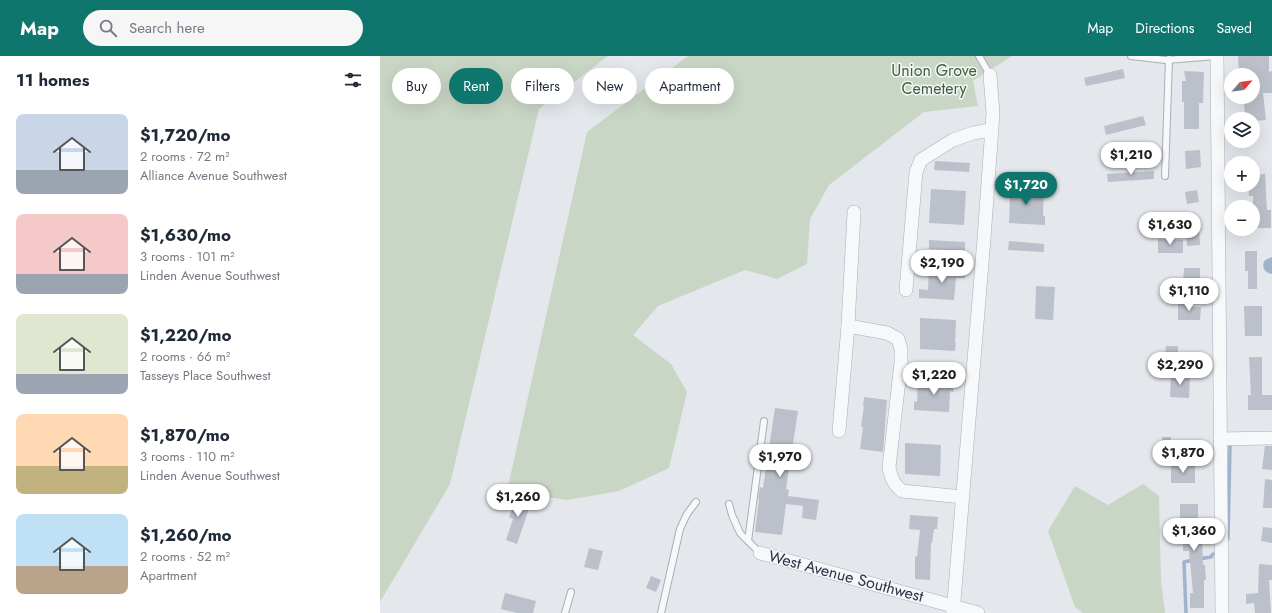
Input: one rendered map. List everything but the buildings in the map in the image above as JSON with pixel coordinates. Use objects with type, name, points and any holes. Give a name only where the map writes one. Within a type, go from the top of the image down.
[{"type":"street","points":[[1217,56],[1222,613]]},
{"type":"street","points":[[953,610],[993,113],[990,75]]},
{"type":"street","points":[[906,290],[916,172],[921,160],[953,140],[973,133],[991,130]]},
{"type":"street","points":[[838,431],[848,326],[854,212]]},
{"type":"street","points":[[848,326],[887,333],[898,339],[901,349],[901,363],[889,467],[895,486],[902,491],[963,497]]},
{"type":"street","points":[[1220,439],[1272,438]]},
{"type":"street","name":"West Avenue Southwest","points":[[760,553],[953,610],[978,613]]},
{"type":"lane","points":[[979,56],[990,75]]},
{"type":"lane","points":[[1132,56],[1169,59],[1217,56]]},
{"type":"lane","points":[[1165,176],[1169,59]]},
{"type":"lane","points":[[748,541],[764,421]]},
{"type":"lane","points":[[661,613],[680,529],[687,514],[696,502]]},
{"type":"lane","points":[[729,504],[740,533],[760,553]]},
{"type":"lane","points":[[565,613],[571,592]]},
{"type":"green space","points":[[380,56],[608,56],[592,68],[582,68],[582,76],[574,82],[574,68],[511,68],[511,104],[546,104],[539,109],[450,484],[380,602]]},
{"type":"green space","name":"Union Grove Cemetery","points":[[688,56],[1012,56],[973,81],[978,106],[924,112],[829,185],[810,219],[807,264],[777,279],[745,270],[658,306],[633,335],[671,364],[687,392],[669,468],[619,491],[568,500],[507,491],[587,132],[624,104],[637,104],[637,94],[645,88],[645,104],[734,104],[734,68],[672,68]]},
{"type":"green space","points":[[1143,484],[1159,496],[1161,581],[1165,613],[1083,613],[1075,607],[1048,531],[1075,486],[1108,505]]},
{"type":"water","points":[[1272,257],[1272,274],[1265,271],[1263,265],[1265,260]]},
{"type":"waterway","points":[[1228,539],[1230,446]]},
{"type":"waterway","points":[[1199,559],[1211,557],[1213,554]]},
{"type":"waterway","points":[[1186,613],[1184,562],[1193,560]]}]
